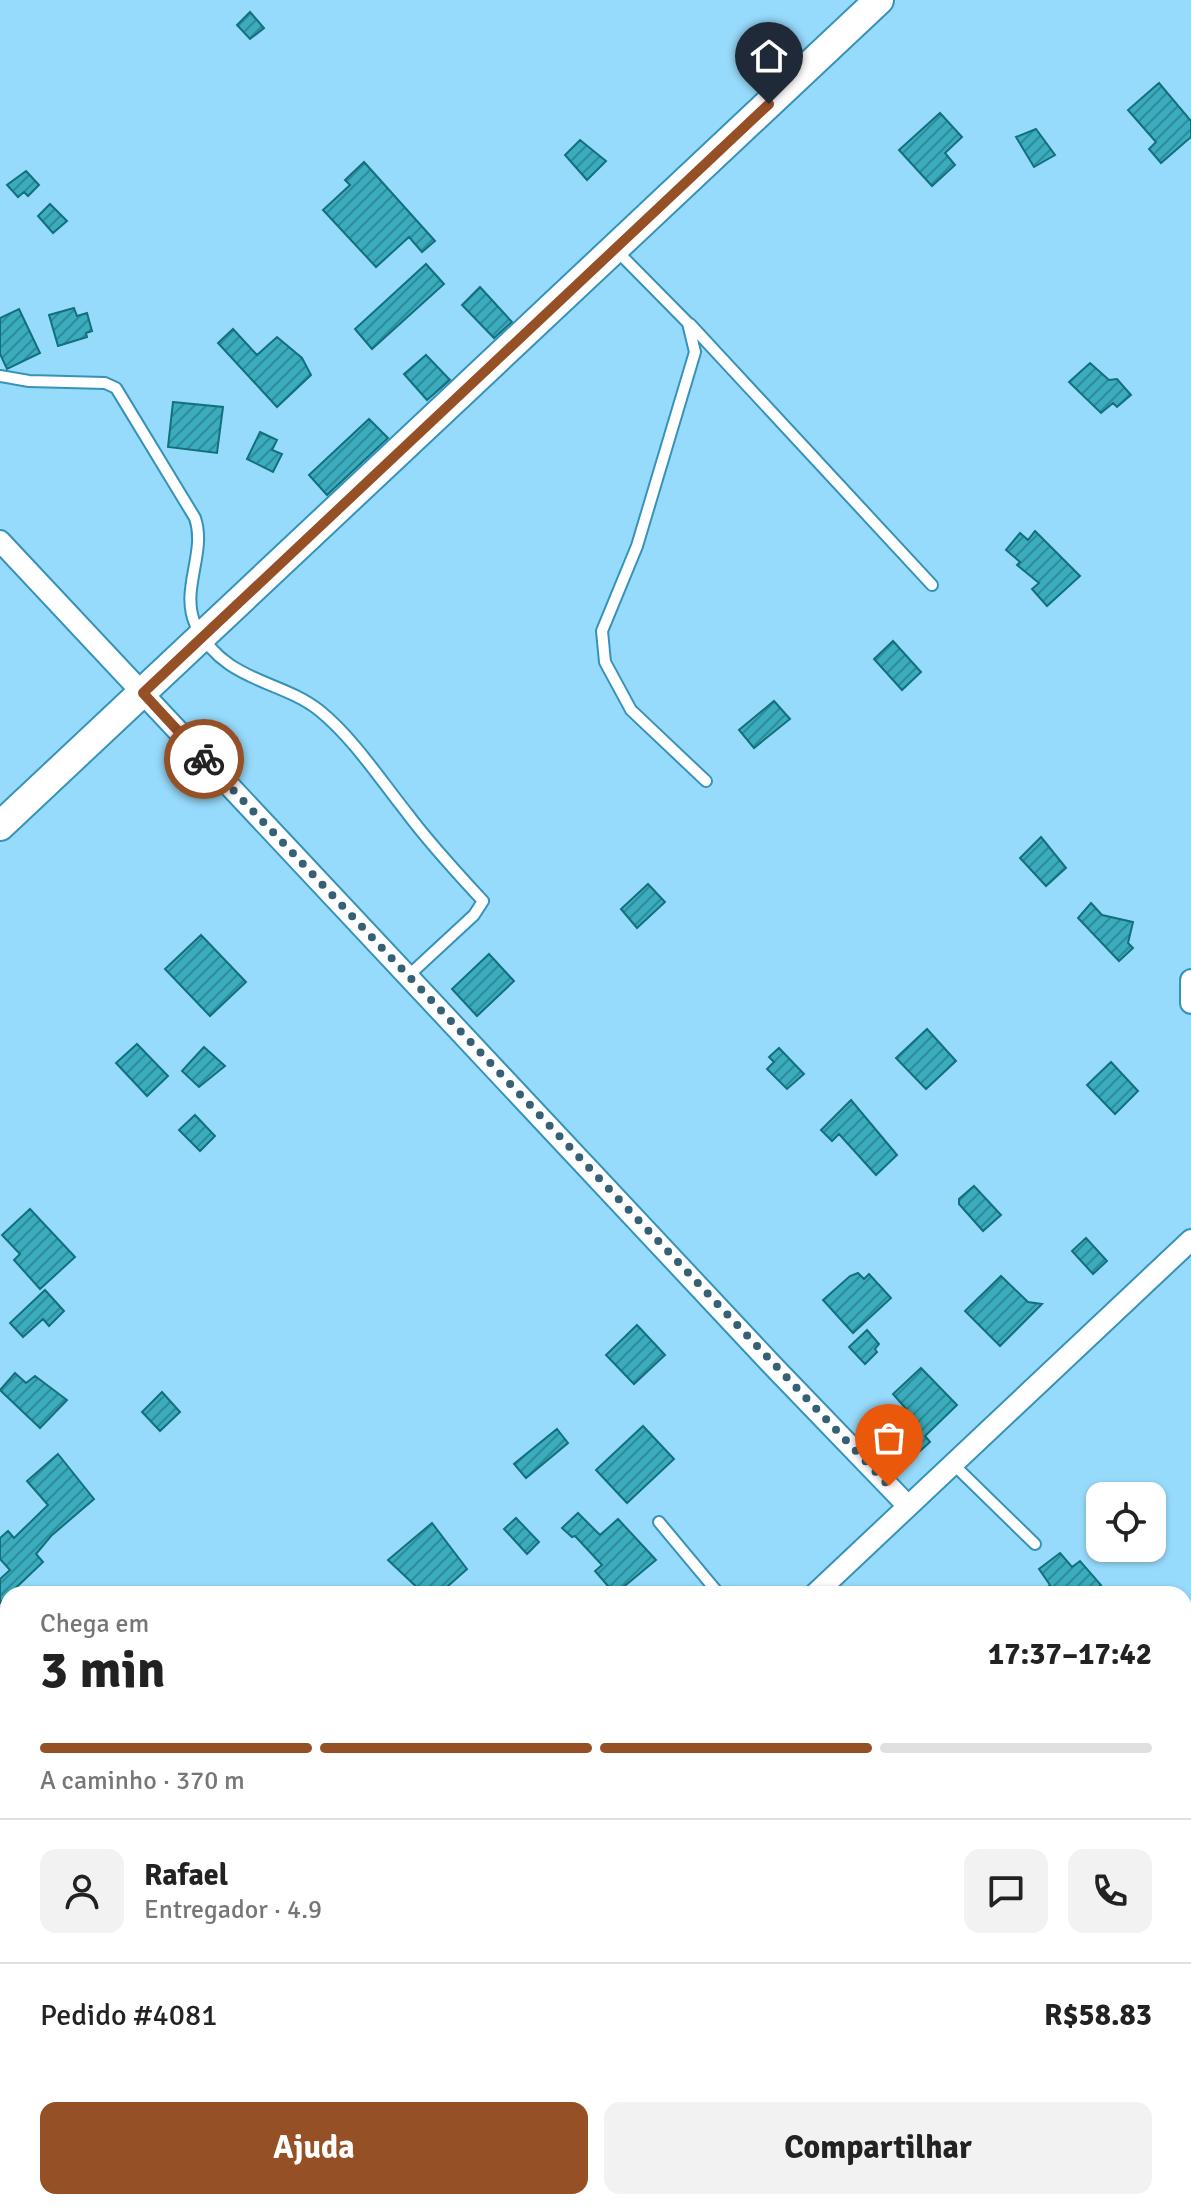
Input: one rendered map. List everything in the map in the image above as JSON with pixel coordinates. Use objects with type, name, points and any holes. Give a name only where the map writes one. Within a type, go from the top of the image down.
[{"type":"street","points":[[0,826],[879,0]]},
{"type":"street","points":[[0,541],[908,1506]]},
{"type":"street","points":[[1191,980],[1191,1003]]},
{"type":"street","points":[[823,1586],[1191,1240]]},
{"type":"lane","points":[[614,249],[688,323],[932,585]]},
{"type":"lane","points":[[688,323],[695,352],[690,374],[637,546],[602,631],[605,662],[631,710],[706,781]]},
{"type":"lane","points":[[0,376],[38,382],[105,383],[116,388],[195,518],[199,535],[189,590],[194,622],[203,637],[236,669],[312,704],[339,727],[428,841],[483,901],[474,915],[407,977]]},
{"type":"lane","points":[[953,1464],[1035,1544]]},
{"type":"lane","points":[[659,1522],[712,1586]]},
{"type":"building","points":[[250,12],[264,28],[250,39],[237,25]]},
{"type":"building","points":[[1159,83],[1191,121],[1191,137],[1161,163],[1149,149],[1156,142],[1128,110]]},
{"type":"building","points":[[940,113],[962,137],[945,153],[955,165],[932,186],[899,150]]},
{"type":"building","points":[[1036,129],[1055,155],[1034,167],[1016,137]]},
{"type":"building","points":[[580,140],[606,161],[587,180],[565,155]]},
{"type":"building","points":[[364,162],[435,241],[422,252],[409,237],[376,267],[323,210],[350,185],[345,180]]},
{"type":"building","points":[[26,171],[39,185],[28,196],[24,192],[18,197],[7,185]]},
{"type":"building","points":[[50,204],[67,221],[53,233],[38,216]]},
{"type":"building","points":[[426,264],[444,284],[372,349],[355,329]]},
{"type":"building","points":[[480,287],[512,322],[494,338],[462,305]]},
{"type":"building","points":[[74,308],[77,316],[87,313],[92,331],[86,333],[87,337],[58,346],[49,315]]},
{"type":"building","points":[[19,309],[40,353],[7,369],[0,354],[0,318]]},
{"type":"building","points":[[233,329],[257,355],[277,337],[302,358],[311,375],[277,407],[218,343]]},
{"type":"building","points":[[426,355],[450,380],[427,400],[404,374]]},
{"type":"building","points":[[1090,363],[1109,380],[1117,379],[1131,395],[1117,407],[1113,403],[1101,413],[1069,382]]},
{"type":"building","points":[[173,402],[223,407],[217,453],[168,447]]},
{"type":"building","points":[[369,419],[388,438],[327,495],[309,475]]},
{"type":"building","points":[[260,432],[277,440],[272,450],[282,454],[273,472],[247,459]]},
{"type":"building","points":[[1035,531],[1080,576],[1047,606],[1032,589],[1039,583],[1017,565],[1020,562],[1006,550],[1020,533],[1028,540]]},
{"type":"building","points":[[893,641],[921,672],[902,690],[874,659]]},
{"type":"building","points":[[774,701],[790,719],[754,748],[739,730]]},
{"type":"building","points":[[1041,837],[1066,868],[1046,886],[1020,858]]},
{"type":"building","points":[[648,884],[665,902],[637,928],[621,909]]},
{"type":"building","points":[[1091,903],[1102,915],[1133,922],[1128,943],[1133,948],[1119,961],[1078,918]]},
{"type":"building","points":[[201,935],[246,982],[210,1016],[165,969]]},
{"type":"building","points":[[489,954],[514,981],[477,1016],[452,989]]},
{"type":"building","points":[[927,1029],[956,1061],[926,1089],[896,1058]]},
{"type":"building","points":[[137,1044],[168,1076],[147,1096],[116,1063]]},
{"type":"building","points":[[204,1047],[225,1066],[199,1087],[182,1071]]},
{"type":"building","points":[[779,1048],[804,1074],[787,1089],[767,1069],[774,1062],[769,1057]]},
{"type":"building","points":[[1111,1062],[1138,1091],[1115,1114],[1087,1085]]},
{"type":"building","points":[[851,1100],[897,1155],[876,1175],[839,1134],[832,1141],[821,1130]]},
{"type":"building","points":[[195,1115],[215,1136],[200,1151],[179,1130]]},
{"type":"building","points":[[974,1186],[1001,1215],[983,1231],[959,1204],[959,1199]]},
{"type":"building","points":[[30,1209],[75,1257],[40,1289],[14,1260],[20,1254],[2,1235]]},
{"type":"building","points":[[1086,1238],[1107,1261],[1093,1274],[1072,1251]]},
{"type":"building","points":[[858,1273],[864,1279],[869,1274],[891,1298],[853,1333],[823,1300],[850,1276]]},
{"type":"building","points":[[1001,1276],[1028,1302],[1042,1304],[1000,1346],[965,1311]]},
{"type":"building","points":[[45,1290],[64,1311],[49,1326],[43,1319],[23,1337],[10,1323]]},
{"type":"building","points":[[637,1325],[665,1355],[634,1384],[606,1355]]},
{"type":"building","points":[[867,1330],[879,1344],[875,1349],[877,1352],[865,1364],[849,1347]]},
{"type":"building","points":[[921,1368],[957,1405],[925,1436],[930,1442],[910,1460],[885,1433],[908,1411],[893,1394]]},
{"type":"building","points":[[15,1373],[26,1383],[35,1376],[67,1400],[40,1428],[0,1390]]},
{"type":"building","points":[[162,1392],[180,1412],[160,1431],[142,1412]]},
{"type":"building","points":[[643,1426],[674,1459],[627,1503],[596,1470]]},
{"type":"building","points":[[557,1429],[568,1443],[526,1478],[514,1464]]},
{"type":"building","points":[[58,1454],[94,1499],[51,1536],[36,1554],[43,1562],[18,1586],[0,1586],[0,1579],[10,1570],[0,1559],[0,1538],[8,1531],[14,1538],[48,1505],[27,1481]]},
{"type":"building","points":[[578,1513],[600,1535],[618,1519],[656,1560],[625,1586],[608,1586],[595,1571],[602,1565],[575,1536],[572,1537],[562,1528]]},
{"type":"building","points":[[516,1518],[539,1542],[527,1554],[504,1529]]},
{"type":"building","points":[[432,1523],[467,1569],[448,1586],[416,1586],[388,1560]]},
{"type":"building","points":[[1060,1553],[1072,1567],[1080,1561],[1101,1585],[1049,1586],[1039,1569]]},
{"type":"way so far","points":[[204,759],[889,1486]]},
{"type":"route","points":[[204,759],[143,693],[769,104]]}]
